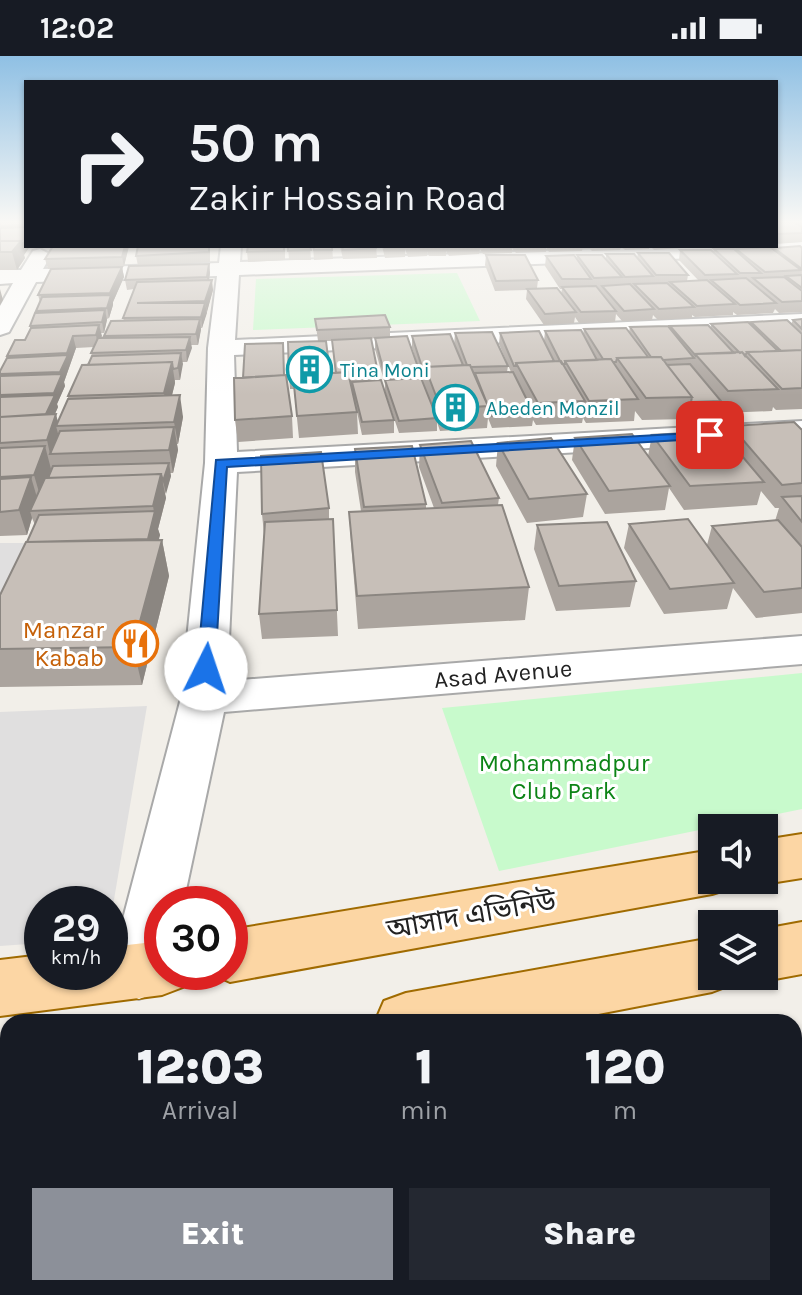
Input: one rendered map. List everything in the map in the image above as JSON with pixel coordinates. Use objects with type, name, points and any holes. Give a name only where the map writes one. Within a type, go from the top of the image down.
[{"type":"main road","points":[[778,860],[802,856]]},
{"type":"main road","name":"আসাদ এভিনিউ","points":[[248,953],[698,874]]},
{"type":"main road","points":[[778,952],[802,948]]},
{"type":"main road","points":[[449,1014],[698,968]]},
{"type":"main road","points":[[0,988],[144,971]]},
{"type":"street","points":[[0,327],[27,280]]},
{"type":"street","points":[[167,886],[204,698],[221,463],[221,348],[228,280]]},
{"type":"street","points":[[221,348],[802,321]]},
{"type":"street","points":[[221,463],[802,430]]},
{"type":"street","name":"Asad Avenue","points":[[204,698],[802,650]]},
{"type":"shaded area","points":[[0,543],[36,543],[0,622]]},
{"type":"shaded area","points":[[147,706],[116,886],[24,886],[24,944],[0,946],[0,712]]},
{"type":"green space","points":[[256,280],[460,280],[480,321],[253,330]]},
{"type":"green space","name":"Mohammadpur Club Park","points":[[802,673],[802,809],[778,814],[698,814],[698,830],[499,871],[442,708]]},
{"type":"building","points":[[46,280],[116,280],[110,293],[38,295]]},
{"type":"building","points":[[212,280],[205,301],[137,303],[205,303],[201,317],[123,318],[137,282]]},
{"type":"building","points":[[707,280],[735,304],[697,306],[670,282]]},
{"type":"building","points":[[711,280],[748,280],[776,303],[740,305]]},
{"type":"building","points":[[755,280],[788,280],[802,291],[802,301],[782,302]]},
{"type":"building","points":[[791,280],[802,280],[802,288]]},
{"type":"building","points":[[667,283],[694,307],[659,309],[634,284]]},
{"type":"building","points":[[630,284],[654,309],[624,311],[602,286]]},
{"type":"building","points":[[596,286],[616,311],[581,312],[562,287]]},
{"type":"building","points":[[557,288],[576,312],[545,314],[527,289]]},
{"type":"building","points":[[111,295],[107,308],[36,311],[42,297]]},
{"type":"building","points":[[105,310],[102,322],[30,326],[35,313]]},
{"type":"building","points":[[385,315],[390,327],[317,330],[315,319]]},
{"type":"building","points":[[200,319],[196,334],[104,336],[111,321]]},
{"type":"building","points":[[802,319],[802,329],[793,320]]},
{"type":"building","points":[[787,320],[802,334],[802,350],[781,351],[751,322]]},
{"type":"building","points":[[748,322],[778,351],[747,352],[745,356],[711,324]]},
{"type":"building","points":[[99,325],[96,335],[73,336],[67,353],[7,356],[15,340],[25,340],[31,328]]},
{"type":"building","points":[[708,325],[734,353],[695,355],[670,326]]},
{"type":"building","points":[[668,326],[694,358],[663,360],[661,357],[651,357],[630,327]]},
{"type":"building","points":[[626,328],[648,357],[617,358],[616,362],[603,359],[584,329]]},
{"type":"building","points":[[581,330],[597,360],[565,361],[562,364],[545,331]]},
{"type":"building","points":[[539,331],[554,361],[516,363],[514,366],[500,333]]},
{"type":"building","points":[[492,332],[508,366],[467,365],[455,333]]},
{"type":"building","points":[[450,334],[463,365],[425,367],[423,370],[412,336]]},
{"type":"building","points":[[407,336],[419,370],[384,372],[375,338]]},
{"type":"building","points":[[190,337],[186,350],[91,353],[98,338]]},
{"type":"building","points":[[371,338],[378,373],[336,373],[332,340]]},
{"type":"building","name":"Tina Moni","points":[[326,341],[330,373],[289,377],[288,342]]},
{"type":"building","points":[[283,343],[284,375],[243,378],[245,344]]},
{"type":"building","points":[[802,350],[802,388],[782,389],[747,352]]},
{"type":"building","points":[[742,352],[778,389],[728,391],[695,354]]},
{"type":"building","points":[[181,353],[178,368],[173,369],[172,362],[88,365],[92,356]]},
{"type":"building","points":[[68,355],[60,372],[0,374],[7,358]]},
{"type":"building","points":[[661,357],[692,397],[646,398],[617,358]]},
{"type":"building","points":[[611,359],[638,399],[589,401],[565,361]]},
{"type":"building","points":[[561,361],[585,401],[538,403],[516,363]]},
{"type":"building","points":[[172,362],[164,393],[68,396],[82,365]]},
{"type":"building","points":[[690,364],[721,401],[691,402],[692,397],[667,365]]},
{"type":"building","points":[[470,365],[488,406],[441,409],[425,367]]},
{"type":"building","points":[[348,372],[357,412],[297,416],[293,375]]},
{"type":"building","points":[[513,372],[534,414],[492,416],[475,373]]},
{"type":"building","points":[[62,374],[54,393],[0,395],[0,376]]},
{"type":"building","points":[[286,375],[292,416],[235,420],[234,378]]},
{"type":"building","points":[[421,378],[437,418],[399,421],[385,380]]},
{"type":"building","points":[[381,380],[394,420],[362,422],[352,382]]},
{"type":"building","points":[[55,395],[46,414],[0,417],[0,397]]},
{"type":"building","points":[[180,395],[174,422],[56,426],[68,399]]},
{"type":"building","points":[[56,414],[47,440],[0,443],[0,417]]},
{"type":"building","points":[[794,422],[802,430],[802,483],[782,485],[731,426]]},
{"type":"building","points":[[174,427],[169,450],[50,454],[60,431]]},
{"type":"building","points":[[721,431],[764,482],[690,486],[652,435]]},
{"type":"building","points":[[632,434],[670,486],[609,491],[575,438]]},
{"type":"building","points":[[551,438],[587,494],[529,499],[498,443]]},
{"type":"building","points":[[471,441],[499,498],[442,503],[420,445]]},
{"type":"building","points":[[45,446],[34,475],[0,477],[0,448]]},
{"type":"building","points":[[412,446],[426,504],[364,507],[355,449]]},
{"type":"building","points":[[321,452],[329,508],[262,514],[261,456]]},
{"type":"building","points":[[169,463],[163,481],[161,474],[48,478],[53,466]]},
{"type":"building","points":[[161,474],[153,506],[30,511],[45,478]]},
{"type":"building","points":[[31,477],[19,510],[0,512],[0,479]]},
{"type":"building","points":[[802,496],[802,522],[782,497]]},
{"type":"building","points":[[502,505],[529,587],[357,596],[349,512]]},
{"type":"building","points":[[155,511],[148,539],[27,542],[39,515]]},
{"type":"building","points":[[333,519],[337,610],[259,614],[265,522]]},
{"type":"building","points":[[688,519],[734,583],[670,589],[629,524]]},
{"type":"building","points":[[778,520],[802,547],[802,588],[764,592],[712,526]]},
{"type":"building","points":[[607,522],[636,581],[559,586],[537,525]]},
{"type":"building","points":[[162,540],[133,647],[0,649],[0,595],[26,542]]},
{"type":"place","name":"Tina Moni","points":[[309,370]]},
{"type":"place","name":"Abeden Monzil","points":[[455,408]]},
{"type":"place","name":"Manzar Kabab","points":[[135,644]]},
{"type":"route","points":[[206,669],[221,463],[710,435]]}]
